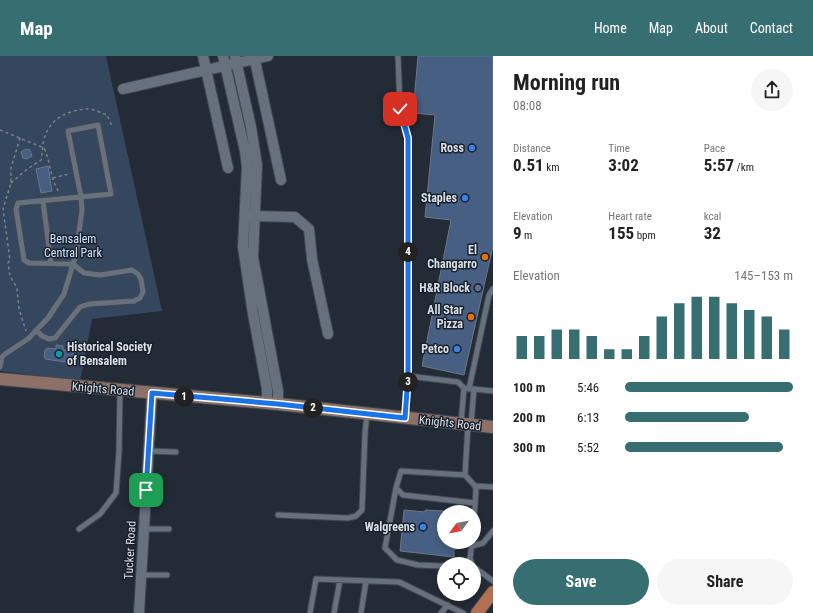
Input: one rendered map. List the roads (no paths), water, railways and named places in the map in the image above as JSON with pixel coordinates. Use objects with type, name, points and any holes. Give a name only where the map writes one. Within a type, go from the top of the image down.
[{"type":"main road","name":"Knights Road","points":[[0,379],[273,404],[493,427]]},
{"type":"main road","points":[[477,613],[493,592]]},
{"type":"street","points":[[203,56],[228,168]]},
{"type":"street","points":[[123,89],[205,69],[224,61],[268,56]]},
{"type":"street","points":[[254,57],[281,180]]},
{"type":"street","points":[[236,59],[257,165],[250,216]]},
{"type":"street","points":[[224,61],[245,151],[253,257],[277,384],[273,404]]},
{"type":"street","points":[[250,216],[295,217],[309,229],[312,259],[328,334]]},
{"type":"street","name":"Tucker Road","points":[[139,613],[152,393]]},
{"type":"lane","points":[[398,56],[400,109],[408,138],[408,376],[405,418]]},
{"type":"lane","points":[[0,367],[2,357],[28,339],[36,330],[48,318],[64,294],[73,264],[76,254],[81,217],[81,197],[68,131],[98,126],[111,194],[81,197],[43,201],[18,203],[16,209],[24,260],[29,263],[73,264],[84,273],[100,275],[132,270],[138,274],[141,279],[143,292],[140,298],[134,301],[89,304],[80,307],[55,338],[49,339],[42,336],[36,330]]},
{"type":"lane","points":[[43,201],[51,263]]},
{"type":"lane","points":[[465,476],[469,389],[489,295],[493,289]]},
{"type":"lane","points":[[408,376],[458,382],[469,389],[493,391]]},
{"type":"lane","points":[[467,425],[469,389]]},
{"type":"lane","points":[[79,529],[100,514],[116,493],[119,452],[120,390]]},
{"type":"lane","points":[[278,515],[348,518],[356,516],[362,510],[367,414]]},
{"type":"lane","points":[[148,451],[176,452]]},
{"type":"lane","points":[[396,488],[403,495],[475,503],[475,486],[465,476],[401,471],[396,488],[385,548],[397,560],[418,565],[437,566]]},
{"type":"lane","points":[[475,486],[493,487]]},
{"type":"lane","points":[[144,529],[169,530]]},
{"type":"lane","points":[[481,543],[483,543],[493,531]]},
{"type":"lane","points":[[481,572],[493,581]]},
{"type":"lane","points":[[142,574],[167,575]]},
{"type":"lane","points":[[310,613],[316,579],[399,582],[463,613]]},
{"type":"lane","points":[[334,613],[340,580]]},
{"type":"lane","points":[[361,613],[366,581]]},
{"type":"lane","points":[[441,613],[448,605]]},
{"type":"place","name":"Ross","points":[[472,148]]},
{"type":"place","name":"Staples","points":[[465,198]]},
{"type":"place","name":"El Changarro","points":[[485,257]]},
{"type":"place","name":"H&R Block","points":[[478,288]]},
{"type":"place","name":"All Star Pizza","points":[[471,317]]},
{"type":"place","name":"Petco","points":[[457,349]]},
{"type":"place","name":"Historical Society of Bensalem","points":[[59,354]]},
{"type":"place","name":"Walgreens","points":[[423,527]]},
{"type":"park label","name":"Bensalem Central Park","points":[[73,246]]}]
